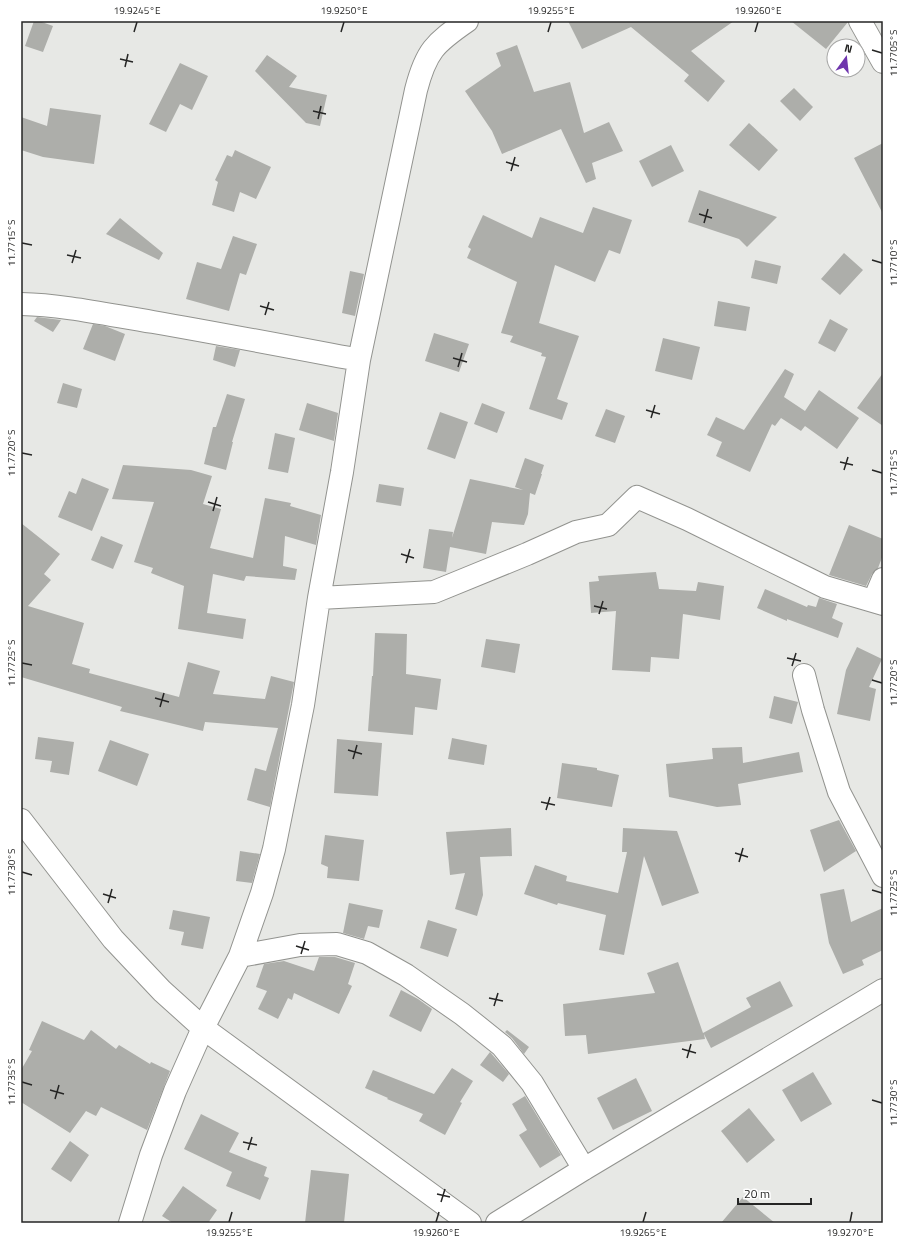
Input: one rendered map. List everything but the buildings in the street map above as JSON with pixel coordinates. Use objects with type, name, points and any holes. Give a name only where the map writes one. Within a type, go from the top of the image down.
[{"type":"street","points":[[130,1223],[151,1155],[172,1098],[203,1028],[240,956],[262,893],[274,849],[303,705],[319,598],[342,472],[359,360],[421,71],[431,51],[447,35],[467,21]]},
{"type":"street","points":[[860,21],[883,62]]},
{"type":"street","points":[[21,304],[48,305],[245,338],[359,360]]},
{"type":"street","points":[[319,598],[434,592],[576,532],[608,525],[637,497],[687,519],[825,587],[878,602],[883,579]]},
{"type":"street","points":[[804,675],[812,710],[838,792],[883,876]]},
{"type":"street","points":[[21,820],[114,939],[162,991],[203,1028],[470,1223]]},
{"type":"street","points":[[240,956],[300,945],[337,944],[367,953],[406,975],[462,1014],[502,1046],[532,1083],[584,1169]]},
{"type":"street","points":[[497,1223],[584,1169],[883,990]]}]
